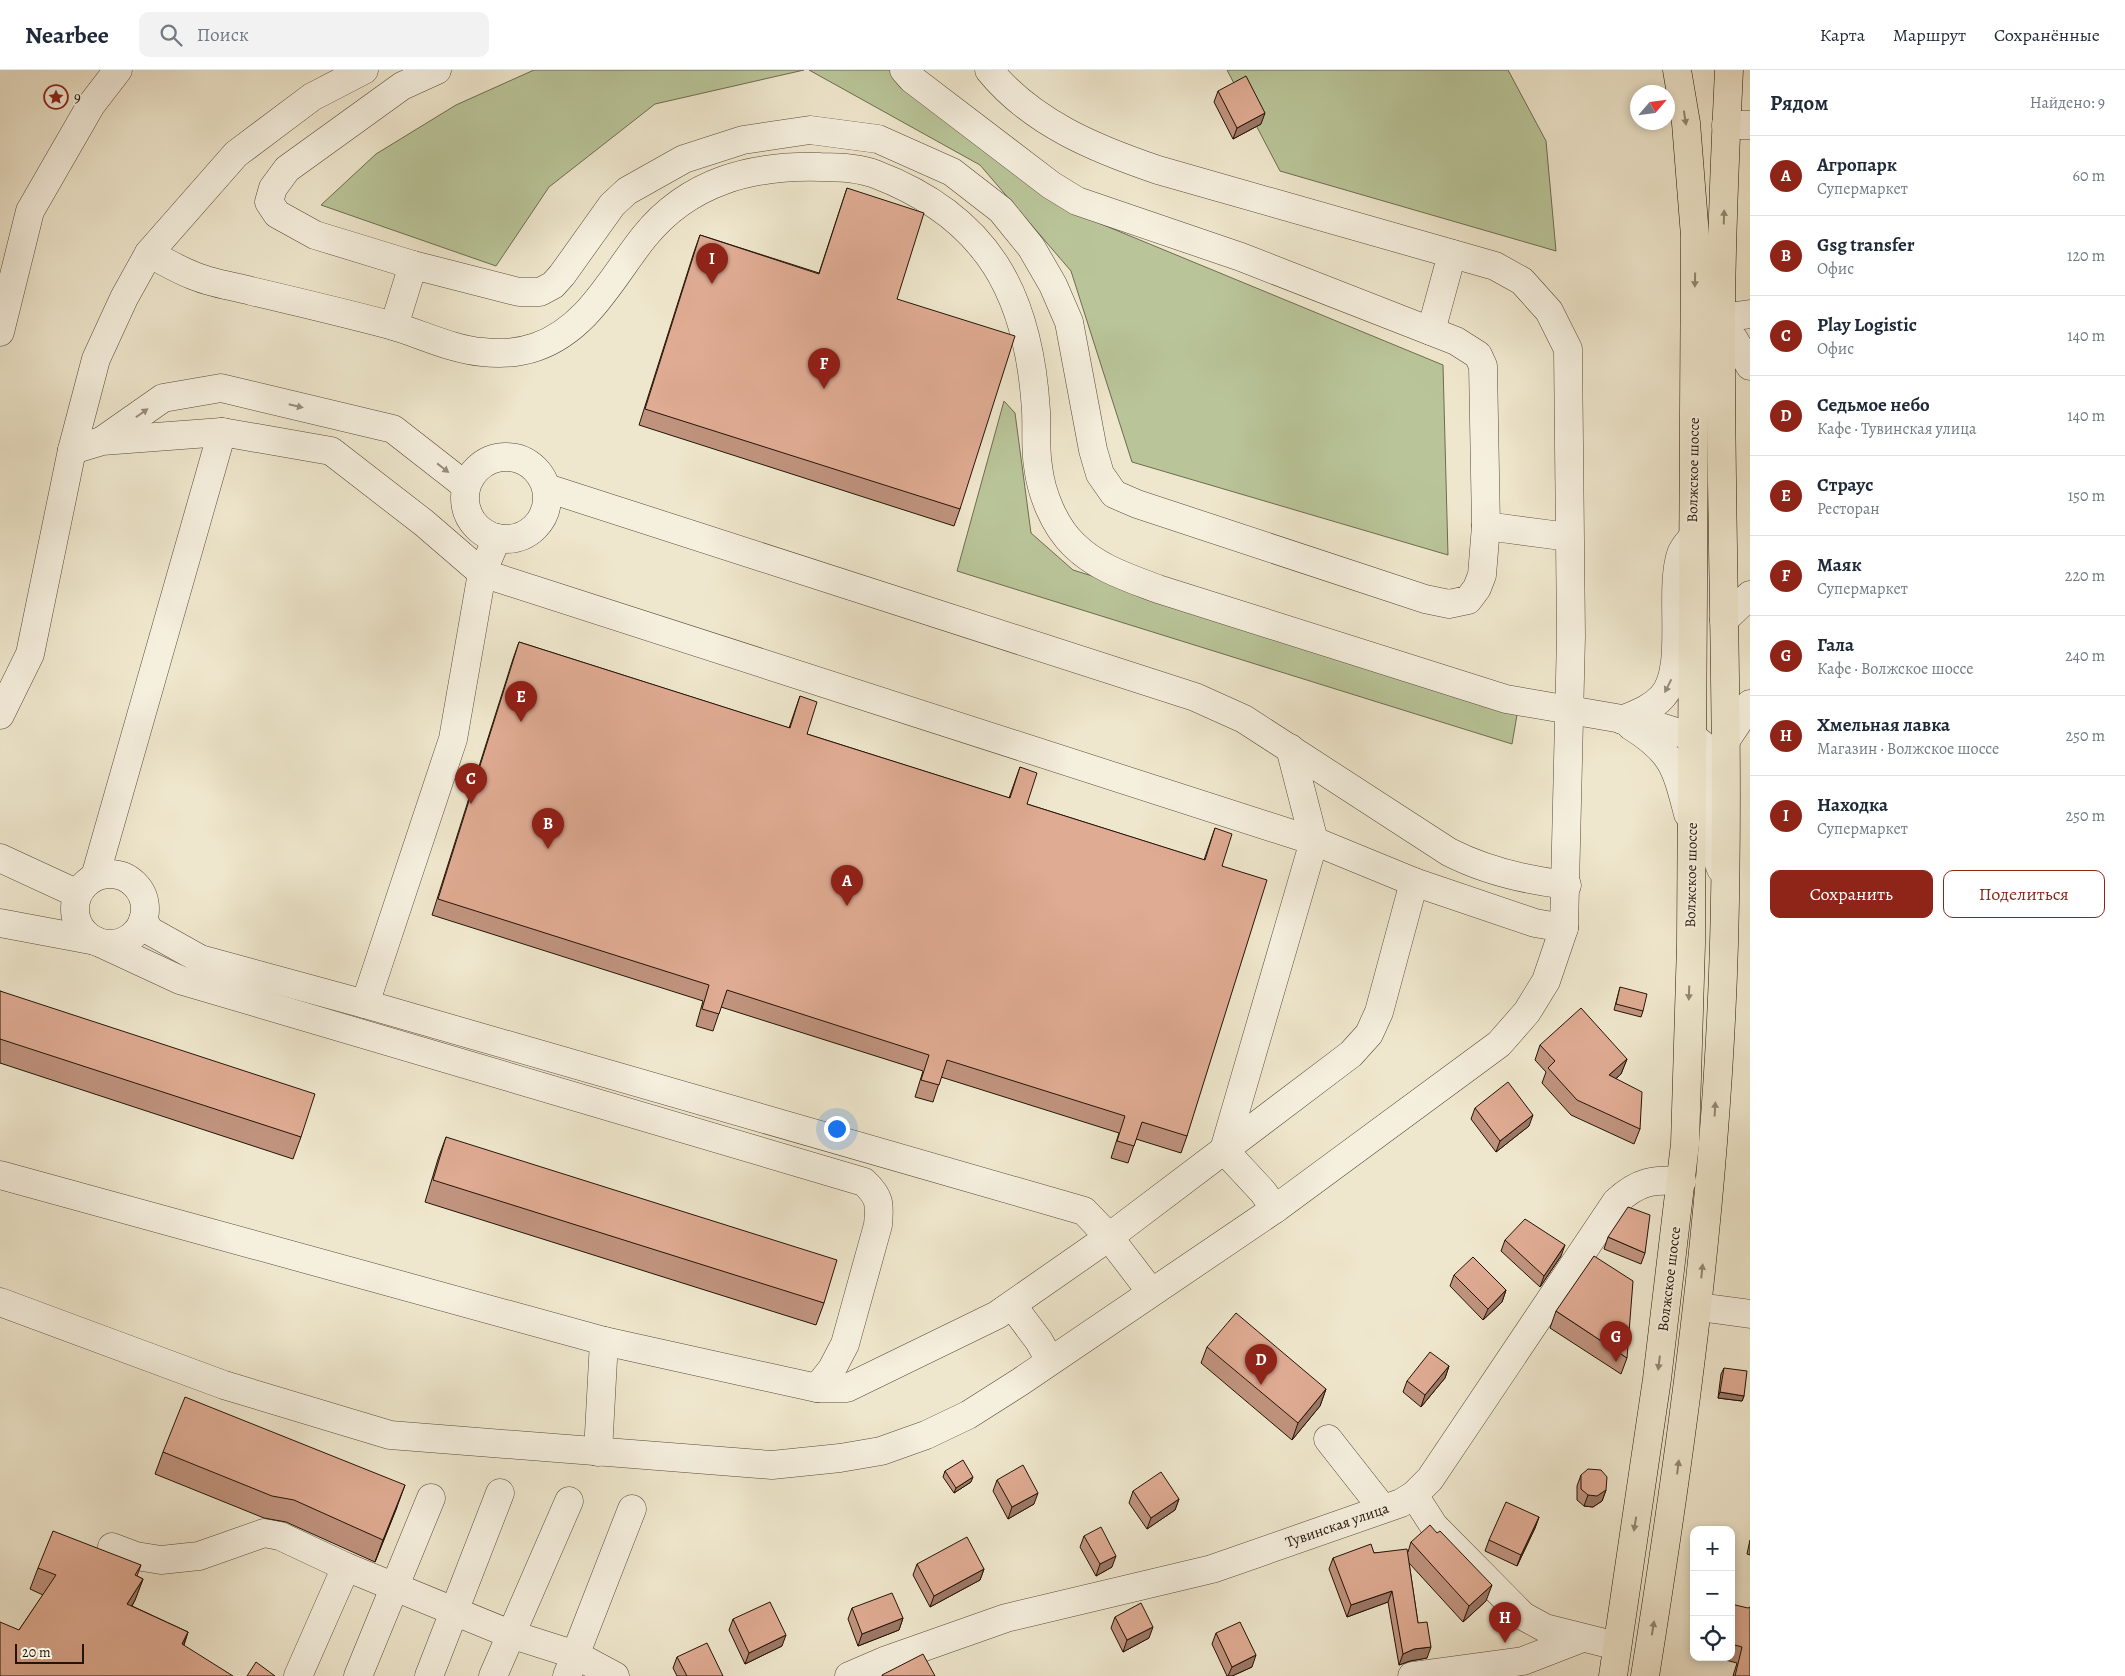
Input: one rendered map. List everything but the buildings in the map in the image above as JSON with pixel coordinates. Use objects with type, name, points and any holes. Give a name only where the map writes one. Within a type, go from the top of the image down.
[{"type":"main road","name":"Волжское шоссе","points":[[1613,1676],[1657,1379],[1682,1181],[1687,1080],[1693,737],[1692,538],[1695,236],[1689,148],[1677,70]]},
{"type":"main road","name":"Волжское шоссе","points":[[1645,1676],[1674,1499],[1699,1307],[1711,1192],[1724,946],[1725,681],[1737,621],[1721,318],[1738,125],[1728,70]]},
{"type":"main road","points":[[1692,681],[1703,688],[1710,688],[1725,681]]},
{"type":"street","points":[[0,332],[30,210],[91,104],[115,70]]},
{"type":"street","points":[[0,716],[30,654],[72,450],[96,359],[124,298],[149,253],[236,154],[312,97],[364,70]]},
{"type":"street","points":[[437,70],[402,86],[288,169],[273,188],[270,202],[277,214],[315,235],[413,265],[519,292],[540,292],[553,285],[562,275],[612,205],[627,191],[684,159],[742,140],[810,130],[878,139],[952,172],[1001,210],[1031,247],[1053,285],[1069,322],[1093,450],[1100,474],[1114,494],[1137,504],[1426,599],[1449,604],[1468,600],[1477,588],[1482,575],[1486,526],[1483,366],[1478,355],[1469,347],[1431,331],[1240,257],[1073,199],[943,103],[912,79],[904,70]]},
{"type":"street","points":[[0,1302],[224,1385],[390,1435],[772,1465],[840,1458],[881,1450],[926,1435],[968,1415],[1275,1209],[1499,1044],[1527,1012],[1546,981],[1564,928],[1567,885],[1564,844],[1570,711],[1568,349],[1549,311],[1522,281],[1495,266],[1158,170],[1111,154],[1065,132],[1038,114],[1001,84],[989,70]]},
{"type":"street","points":[[149,253],[194,277],[394,326],[478,352],[506,353],[534,348],[558,337],[582,318],[607,290],[645,236],[666,213],[720,181],[756,170],[792,166],[830,167],[871,173],[932,202],[965,226],[994,263],[1008,287],[1021,318],[1029,349],[1035,390],[1038,466],[1049,509],[1074,545],[1109,571],[1158,589],[1506,699],[1651,724],[1693,737],[1704,746],[1711,764],[1710,822],[1715,853],[1725,876]]},
{"type":"street","points":[[1431,331],[1452,254]]},
{"type":"street","points":[[394,326],[413,265]]},
{"type":"street","points":[[1750,314],[1721,318],[1750,366]]},
{"type":"street","points":[[102,441],[163,398],[221,388],[393,429],[466,486]]},
{"type":"street","points":[[72,450],[102,441],[222,432],[331,451],[424,523],[482,573],[1314,841],[1414,882],[1535,923],[1564,928]]},
{"type":"street","points":[[222,432],[86,886],[75,911],[78,923],[84,933],[96,941],[180,980],[864,1182],[874,1192],[880,1205],[878,1225],[845,1344],[832,1369],[817,1388]]},
{"type":"street","points":[[508,456],[521,458],[533,466],[542,476],[547,488],[548,502],[544,516],[536,527],[525,535],[511,539],[497,538],[485,533],[474,524],[467,512],[464,499],[466,486],[472,473],[482,464],[494,458],[508,456]]},
{"type":"street","points":[[547,488],[1195,697],[1244,719],[1449,852],[1468,862],[1537,882],[1567,885]]},
{"type":"street","points":[[1486,526],[1569,538]]},
{"type":"street","points":[[365,1004],[453,739],[482,573],[497,538]]},
{"type":"street","points":[[1622,720],[1647,709],[1662,697],[1671,682],[1675,666],[1676,575],[1681,552],[1692,538]]},
{"type":"street","points":[[1737,621],[1750,596]]},
{"type":"street","points":[[1726,740],[1750,704]]},
{"type":"street","points":[[1622,720],[1660,746],[1672,762],[1692,826]]},
{"type":"street","points":[[1224,1150],[1314,841],[1290,748]]},
{"type":"street","points":[[0,858],[86,886],[113,873],[124,876],[135,883],[142,892],[145,904],[143,920],[134,935],[116,944],[0,923]]},
{"type":"street","points":[[0,1175],[604,1341],[817,1388],[847,1388],[997,1315],[1109,1237],[1351,1054],[1369,1034],[1379,1012],[1414,882]]},
{"type":"street","points":[[143,920],[150,931],[200,959],[365,1004],[1084,1212],[1109,1237],[1151,1292]]},
{"type":"street","points":[[1224,1150],[1263,1192],[1275,1209]]},
{"type":"street","name":"Тувинская улица","points":[[849,1676],[884,1661],[1006,1618],[1212,1569],[1383,1509],[1414,1495],[1438,1468],[1616,1202],[1626,1193],[1656,1179],[1682,1181]]},
{"type":"street","points":[[1012,1305],[1039,1341],[1050,1360]]},
{"type":"street","points":[[1699,1307],[1750,1314]]},
{"type":"street","points":[[598,1452],[604,1341]]},
{"type":"street","points":[[1328,1439],[1383,1509]]},
{"type":"street","points":[[429,1676],[500,1493]]},
{"type":"street","points":[[1414,1495],[1434,1526],[1523,1616],[1545,1628],[1580,1639],[1617,1646]]},
{"type":"street","points":[[358,1676],[431,1498]]},
{"type":"street","points":[[494,1676],[510,1634],[569,1501]]},
{"type":"street","points":[[572,1665],[632,1509]]},
{"type":"street","points":[[112,1547],[136,1556],[162,1560],[199,1556],[264,1533],[280,1536],[346,1567],[510,1634],[572,1665],[615,1676]]},
{"type":"street","points":[[298,1676],[346,1567]]},
{"type":"street","points":[[1412,1676],[1523,1661],[1580,1639]]},
{"type":"green space","points":[[534,70],[804,70],[655,104],[549,187],[496,266],[321,205],[376,154],[456,105]]},
{"type":"green space","points":[[809,70],[909,70],[1089,219],[1443,365],[1448,555],[1132,462],[1071,271],[980,165]]},
{"type":"green space","points":[[1227,70],[1508,70],[1546,141],[1556,251],[1280,171]]},
{"type":"green space","points":[[1004,401],[1015,413],[1031,533],[1073,570],[1518,709],[1512,744],[957,571]]},
{"type":"place","name":"9","points":[[56,97]]},
{"type":"place","name":"Находка","points":[[712,284]]},
{"type":"place","name":"Маяк","points":[[824,389]]},
{"type":"place","name":"Страус","points":[[521,722]]},
{"type":"place","name":"Play Logistic","points":[[471,804]]},
{"type":"place","name":"Gsg transfer","points":[[548,849]]},
{"type":"place","name":"Агропарк","points":[[847,906]]},
{"type":"place","name":"Гала","points":[[1616,1362]]},
{"type":"place","name":"Седьмое небо","points":[[1261,1385]]},
{"type":"place","name":"Хмельная лавка","points":[[1505,1643]]}]
